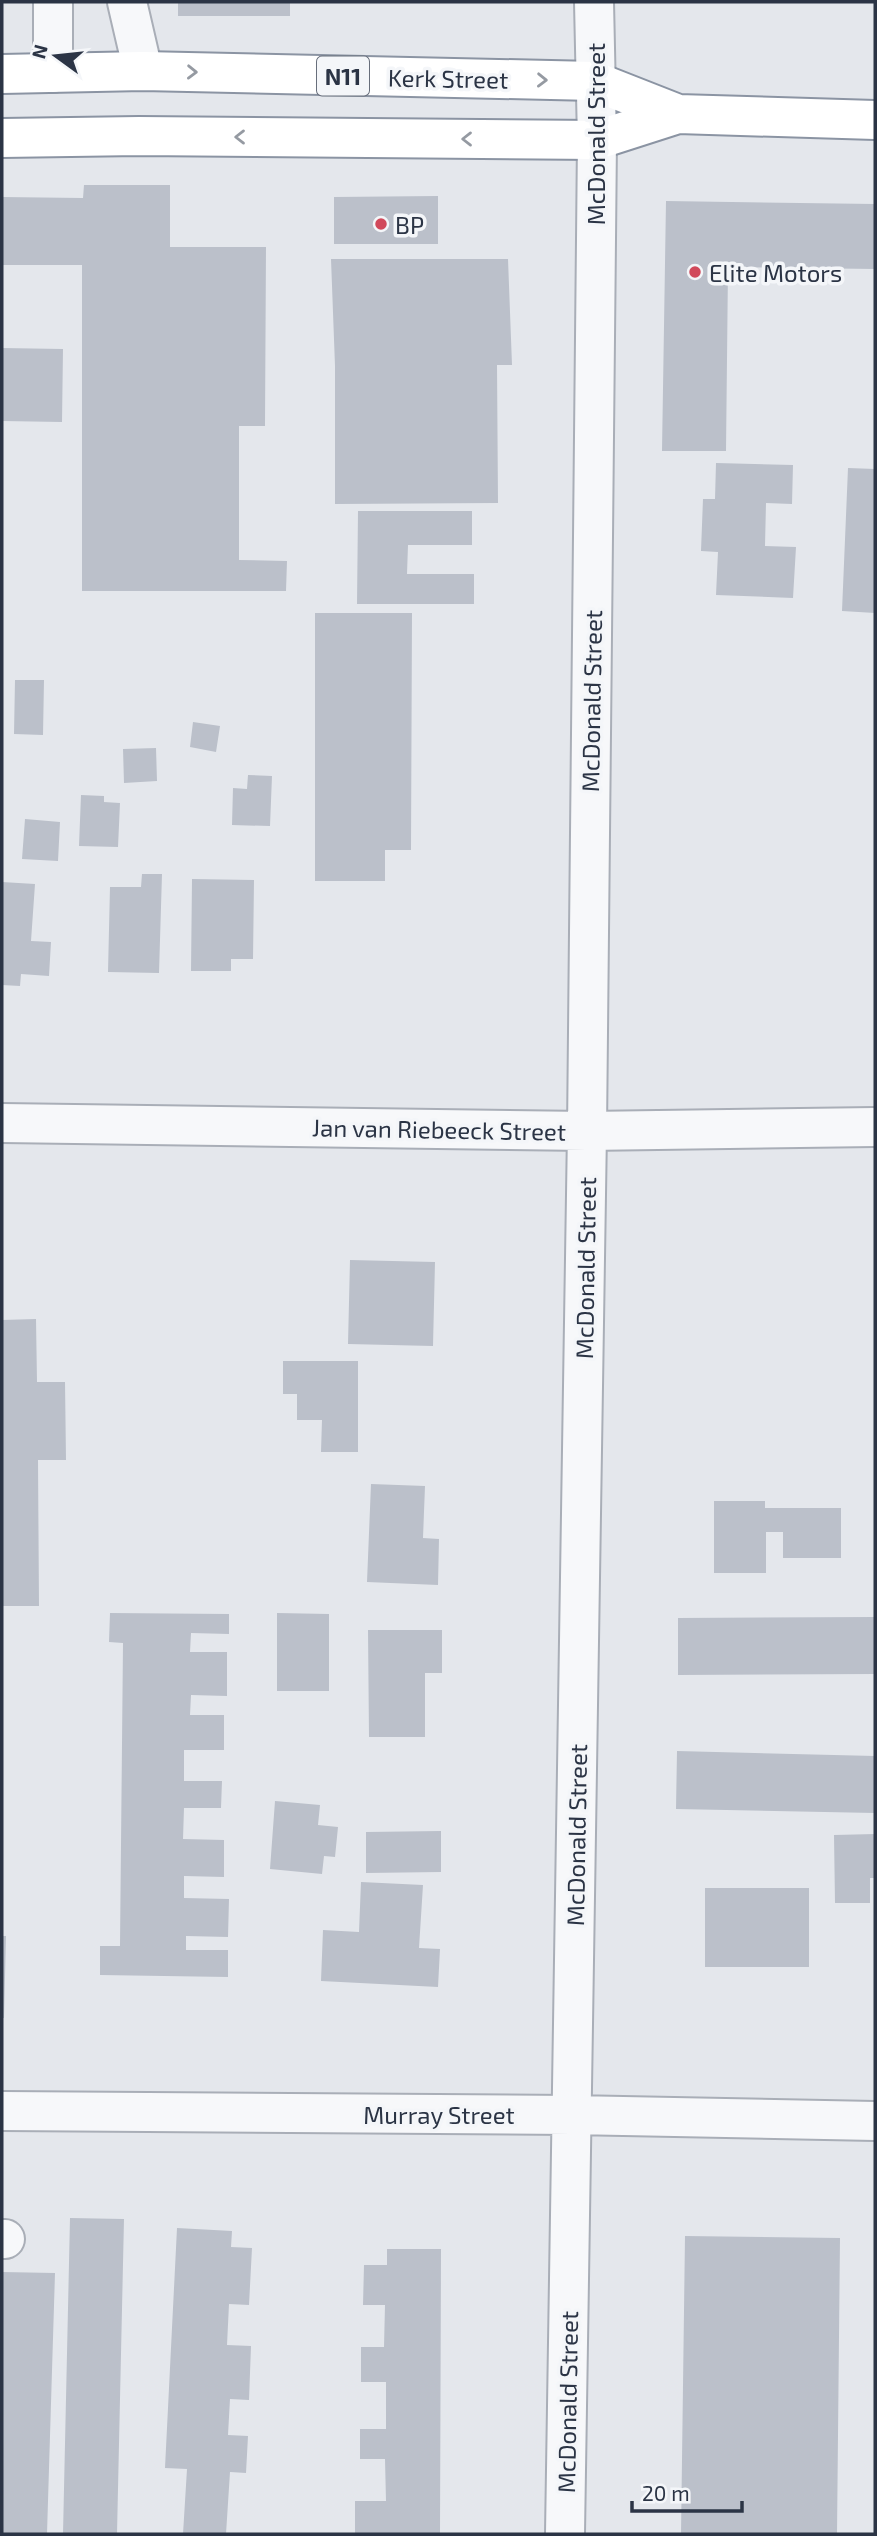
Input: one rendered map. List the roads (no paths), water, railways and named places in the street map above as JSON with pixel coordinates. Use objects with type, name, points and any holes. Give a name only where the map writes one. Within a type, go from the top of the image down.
[{"type":"highway","name":"Kerk Street","points":[[2,74],[143,71],[594,81],[678,114]]},
{"type":"highway","name":"Kerk Street","points":[[2,138],[153,136],[597,140],[678,114],[875,120]]},
{"type":"street","points":[[53,2],[53,73]]},
{"type":"street","points":[[127,2],[143,71]]},
{"type":"street","name":"McDonald Street","points":[[565,2534],[587,1130],[597,140],[594,2]]},
{"type":"street","name":"Jan van Riebeeck Street","points":[[2,1123],[587,1130],[875,1127]]},
{"type":"street","name":"Murray Street","points":[[2,2111],[572,2115],[875,2121]]},
{"type":"place","name":"BP","points":[[381,224]]},
{"type":"place","name":"Elite Motors","points":[[695,272]]}]
